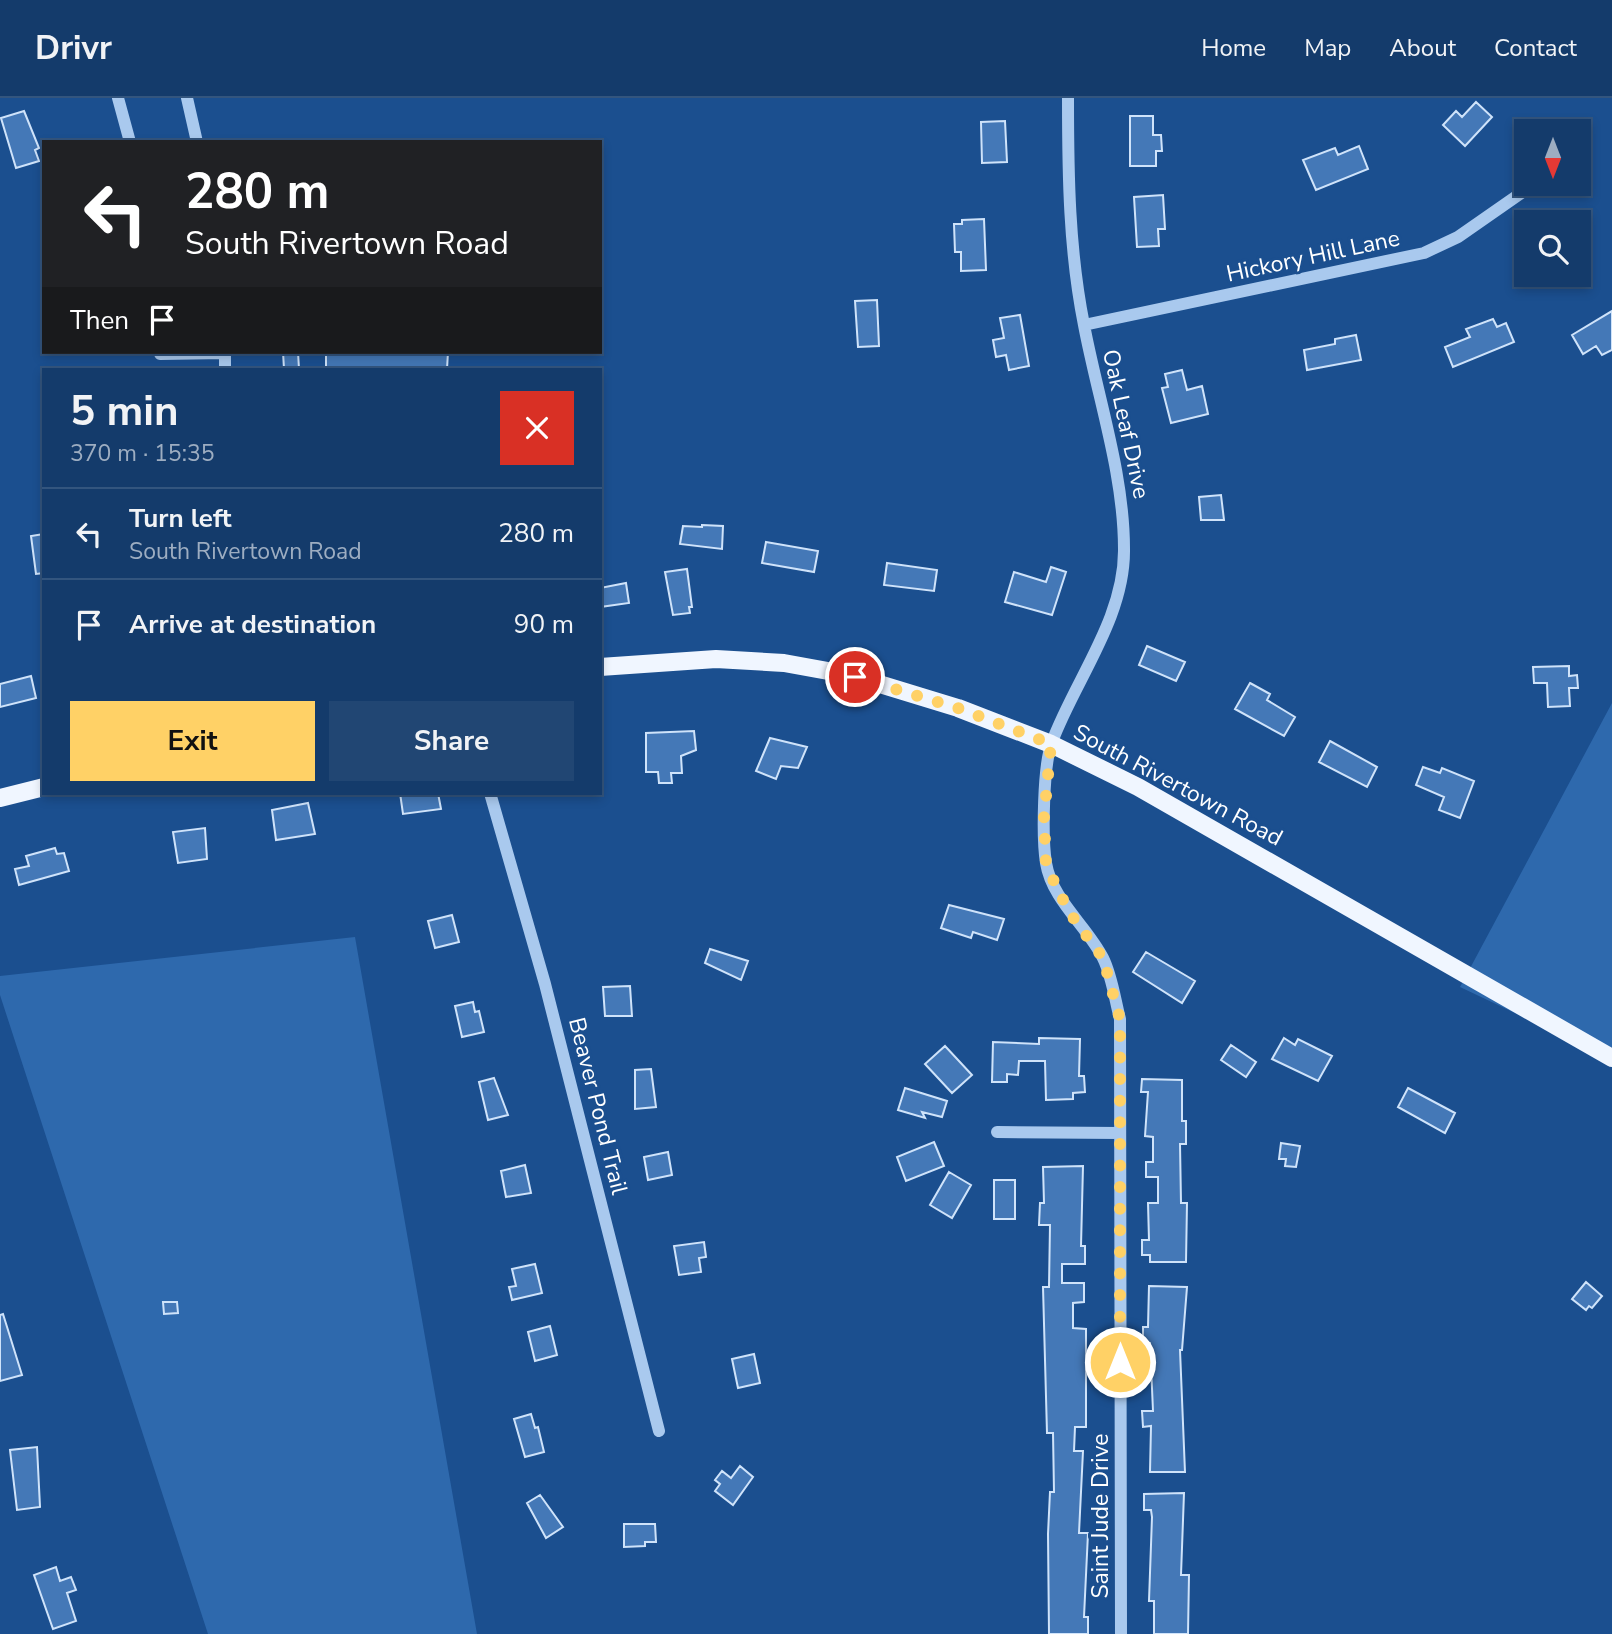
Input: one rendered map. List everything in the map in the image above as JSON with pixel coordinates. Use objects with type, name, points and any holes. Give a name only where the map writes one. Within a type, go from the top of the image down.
[{"type":"main road","name":"South Rivertown Road","points":[[602,667],[716,659],[784,663],[855,677],[958,708],[1051,744],[1138,787],[1612,1058]]},
{"type":"main road","points":[[0,798],[42,788]]},
{"type":"street","points":[[187,98],[197,140]]},
{"type":"street","name":"Oak Leaf Drive","points":[[1051,744],[1110,614],[1125,552],[1122,501],[1073,265],[1069,204],[1068,98]]},
{"type":"street","points":[[121,99],[130,140]]},
{"type":"street","name":"Hickory Hill Lane","points":[[1084,325],[1424,253],[1458,237],[1517,196]]},
{"type":"street","name":"Saint Jude Drive","points":[[1051,744],[1044,817],[1046,865],[1069,912],[1103,958],[1120,1019],[1121,1634]]},
{"type":"street","name":"Beaver Pond Trail","points":[[491,795],[545,984],[659,1431]]},
{"type":"street","points":[[997,1132],[1120,1133]]},
{"type":"shaded area","points":[[1612,703],[1612,1059],[1460,987]]},
{"type":"shaded area","points":[[355,937],[477,1634],[208,1634],[0,995],[0,976]]},
{"type":"building","points":[[1476,102],[1492,117],[1465,146],[1443,125],[1456,111],[1462,117]]},
{"type":"building","points":[[24,111],[39,148],[35,150],[39,161],[16,168],[1,118]]},
{"type":"building","points":[[1130,116],[1153,116],[1153,135],[1161,135],[1162,151],[1156,151],[1156,166],[1130,166]]},
{"type":"building","points":[[1005,121],[1007,162],[982,163],[981,122]]},
{"type":"building","points":[[1359,146],[1368,169],[1316,190],[1303,160],[1335,148],[1338,155]]},
{"type":"building","points":[[1163,195],[1165,229],[1158,229],[1159,246],[1137,247],[1134,197]]},
{"type":"building","points":[[984,219],[986,270],[961,271],[961,252],[955,252],[954,224],[962,224],[962,220]]},
{"type":"building","points":[[877,300],[879,346],[858,347],[855,301]]},
{"type":"building","points":[[1612,311],[1612,350],[1602,355],[1596,346],[1583,354],[1572,335]]},
{"type":"building","points":[[1020,315],[1029,366],[1009,370],[1006,355],[996,357],[993,340],[1004,338],[1000,318]]},
{"type":"building","points":[[1493,319],[1497,327],[1506,323],[1514,342],[1453,367],[1445,347],[1470,337],[1466,329]]},
{"type":"building","points":[[1356,335],[1361,360],[1307,370],[1304,350],[1335,344],[1335,339]]},
{"type":"building","points":[[283,354],[298,354],[299,368],[284,368]]},
{"type":"building","points":[[326,354],[448,354],[447,368],[326,368]]},
{"type":"building","points":[[1182,370],[1187,390],[1202,386],[1208,414],[1171,423],[1162,388],[1168,387],[1165,374]]},
{"type":"building","points":[[1221,495],[1224,520],[1201,520],[1199,497]]},
{"type":"building","points":[[683,526],[723,526],[722,549],[680,544]]},
{"type":"building","points":[[42,534],[42,573],[36,574],[31,536]]},
{"type":"building","points":[[766,542],[818,551],[814,572],[762,563]]},
{"type":"building","points":[[887,563],[937,570],[934,591],[884,585]]},
{"type":"building","points":[[1051,567],[1066,572],[1052,615],[1005,602],[1014,572],[1046,582]]},
{"type":"building","points":[[687,569],[692,607],[689,607],[690,613],[673,615],[665,572]]},
{"type":"building","points":[[626,583],[629,603],[602,607],[602,588]]},
{"type":"building","points":[[1147,646],[1185,662],[1176,681],[1139,665]]},
{"type":"building","points":[[1569,666],[1569,676],[1577,675],[1578,688],[1569,688],[1570,706],[1548,707],[1547,683],[1534,683],[1533,667]]},
{"type":"building","points":[[31,676],[36,698],[0,707],[0,684]]},
{"type":"building","points":[[1250,683],[1270,694],[1267,700],[1295,717],[1284,736],[1235,709]]},
{"type":"building","points":[[694,731],[696,750],[681,756],[682,773],[671,773],[672,783],[659,783],[658,772],[646,772],[646,733]]},
{"type":"building","points":[[770,738],[807,747],[798,768],[781,766],[776,779],[756,771]]},
{"type":"building","points":[[1330,741],[1377,767],[1367,787],[1319,762]]},
{"type":"building","points":[[1423,767],[1440,773],[1442,768],[1474,781],[1460,818],[1439,810],[1444,797],[1416,785]]},
{"type":"building","points":[[400,795],[438,795],[441,809],[403,814]]},
{"type":"building","points":[[308,803],[315,834],[276,840],[272,810]]},
{"type":"building","points":[[205,828],[207,859],[178,863],[173,832]]},
{"type":"building","points":[[55,848],[57,854],[64,853],[69,871],[19,885],[15,869],[29,866],[26,856]]},
{"type":"building","points":[[949,905],[1004,919],[997,940],[973,932],[971,938],[941,928]]},
{"type":"building","points":[[452,915],[459,942],[435,948],[428,921]]},
{"type":"building","points":[[710,949],[748,961],[741,980],[705,963]]},
{"type":"building","points":[[1146,952],[1195,981],[1182,1003],[1133,972]]},
{"type":"building","points":[[630,986],[632,1016],[605,1016],[603,987]]},
{"type":"building","points":[[473,1002],[475,1012],[479,1011],[484,1032],[462,1037],[455,1006]]},
{"type":"building","points":[[1039,1038],[1080,1039],[1079,1076],[1084,1076],[1085,1092],[1073,1093],[1073,1099],[1046,1100],[1045,1061],[1019,1061],[1018,1075],[1007,1074],[1007,1082],[992,1082],[993,1042],[1039,1044]]},
{"type":"building","points":[[1284,1038],[1295,1045],[1298,1039],[1332,1056],[1318,1081],[1272,1059]]},
{"type":"building","points":[[1231,1045],[1256,1062],[1246,1077],[1221,1060]]},
{"type":"building","points":[[945,1046],[972,1075],[952,1093],[925,1064]]},
{"type":"building","points":[[651,1069],[656,1107],[635,1109],[635,1070]]},
{"type":"building","points":[[494,1078],[508,1115],[488,1120],[479,1082]]},
{"type":"building","points":[[1142,1079],[1182,1080],[1182,1121],[1186,1121],[1186,1144],[1180,1144],[1181,1203],[1187,1203],[1186,1262],[1150,1262],[1150,1255],[1142,1255],[1142,1240],[1149,1240],[1148,1203],[1158,1203],[1158,1177],[1146,1177],[1146,1162],[1153,1162],[1153,1137],[1145,1136],[1148,1092],[1141,1092]]},
{"type":"building","points":[[905,1088],[947,1101],[942,1117],[922,1112],[925,1118],[898,1110]]},
{"type":"building","points":[[1408,1088],[1455,1113],[1445,1133],[1398,1107]]},
{"type":"building","points":[[934,1142],[944,1166],[906,1181],[897,1157]]},
{"type":"building","points":[[1281,1143],[1300,1146],[1296,1167],[1285,1166],[1286,1159],[1279,1159]]},
{"type":"building","points":[[668,1152],[672,1175],[648,1180],[644,1157]]},
{"type":"building","points":[[525,1165],[531,1193],[506,1197],[501,1171]]},
{"type":"building","points":[[1083,1166],[1081,1246],[1085,1246],[1085,1264],[1062,1264],[1062,1283],[1084,1283],[1084,1302],[1073,1303],[1073,1328],[1086,1329],[1086,1427],[1075,1427],[1074,1451],[1083,1451],[1079,1533],[1088,1533],[1084,1617],[1088,1617],[1088,1634],[1049,1634],[1048,1534],[1050,1492],[1054,1492],[1053,1433],[1047,1433],[1043,1287],[1049,1287],[1050,1225],[1039,1225],[1040,1203],[1044,1203],[1043,1167]]},
{"type":"building","points":[[949,1172],[971,1185],[952,1218],[930,1205]]},
{"type":"building","points":[[994,1180],[1015,1180],[1015,1219],[994,1219]]},
{"type":"building","points":[[704,1242],[706,1257],[699,1258],[701,1272],[679,1275],[674,1246]]},
{"type":"building","points":[[535,1264],[542,1293],[512,1300],[509,1287],[516,1286],[512,1269]]},
{"type":"building","points":[[1586,1282],[1602,1296],[1592,1308],[1589,1306],[1586,1310],[1572,1299]]},
{"type":"building","points":[[1149,1286],[1187,1287],[1180,1350],[1185,1472],[1150,1472],[1151,1426],[1143,1427],[1142,1411],[1153,1411],[1150,1343],[1143,1343],[1143,1327],[1148,1327]]},
{"type":"building","points":[[163,1302],[177,1302],[178,1313],[164,1314]]},
{"type":"building","points":[[3,1314],[22,1375],[0,1381],[0,1315]]},
{"type":"building","points":[[550,1326],[557,1355],[535,1361],[528,1332]]},
{"type":"building","points":[[754,1354],[760,1383],[738,1388],[732,1359]]},
{"type":"building","points":[[531,1414],[535,1428],[538,1427],[544,1452],[525,1457],[514,1419]]},
{"type":"building","points":[[37,1447],[40,1507],[17,1510],[10,1450]]},
{"type":"building","points":[[740,1466],[753,1477],[733,1505],[715,1491],[720,1484],[715,1480],[722,1471],[731,1478]]},
{"type":"building","points":[[1184,1493],[1181,1575],[1189,1575],[1188,1634],[1154,1634],[1154,1601],[1149,1601],[1152,1517],[1151,1510],[1144,1510],[1144,1494]]},
{"type":"building","points":[[540,1495],[563,1527],[546,1538],[527,1503]]},
{"type":"building","points":[[624,1524],[655,1524],[656,1542],[645,1542],[645,1546],[624,1547]]},
{"type":"building","points":[[56,1567],[60,1581],[71,1577],[76,1590],[67,1593],[76,1621],[53,1629],[34,1575]]},
{"type":"route","points":[[855,677],[958,708],[1051,744],[1044,817],[1046,865],[1069,912],[1103,958],[1120,1019],[1120,1362]]}]
